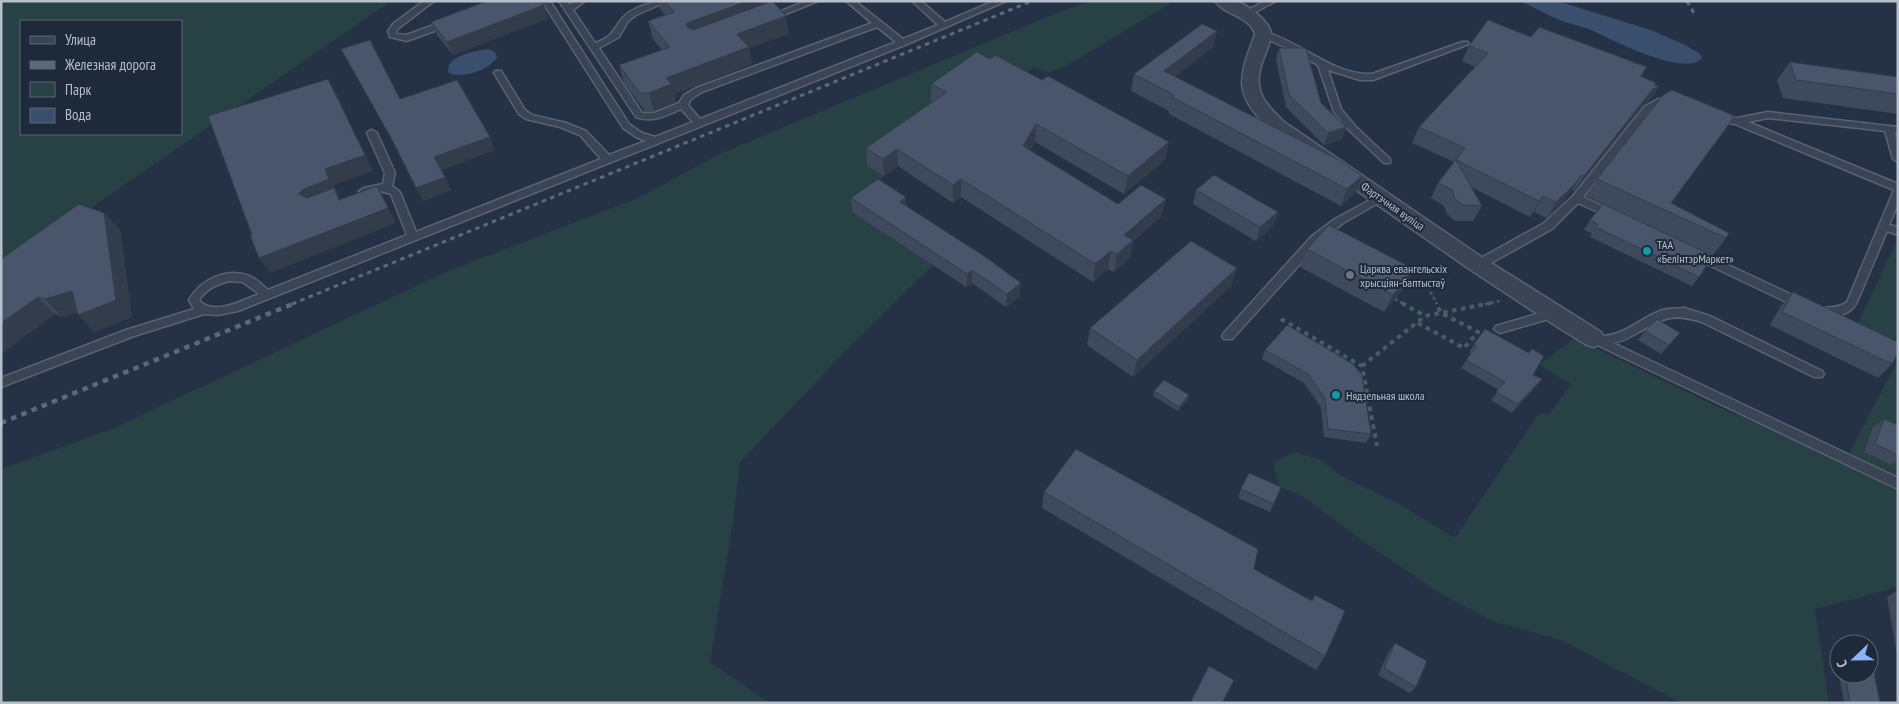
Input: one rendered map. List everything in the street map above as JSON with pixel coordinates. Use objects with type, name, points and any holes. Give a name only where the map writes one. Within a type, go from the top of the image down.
[{"type":"street","points":[[1222,1],[1245,14],[1259,25],[1263,34]]},
{"type":"street","name":"Фартэчная вуліца","points":[[1263,34],[1248,78],[1250,91],[1255,103],[1276,126],[1478,265],[1593,338]]},
{"type":"lane","points":[[430,1],[397,25],[394,28],[393,34],[401,38],[407,38],[457,19]]},
{"type":"lane","points":[[546,1],[626,126],[639,135],[655,141]]},
{"type":"lane","points":[[563,1],[639,115],[643,117],[655,116],[683,105],[687,97],[699,90],[878,24]]},
{"type":"lane","points":[[568,10],[581,1]]},
{"type":"lane","points":[[593,47],[603,44],[616,35],[624,20],[633,13],[664,1]]},
{"type":"lane","points":[[760,21],[814,1]]},
{"type":"lane","points":[[850,1],[902,43]]},
{"type":"lane","points":[[916,1],[944,26]]},
{"type":"lane","points":[[266,294],[255,284],[241,278],[223,279],[203,288],[194,300],[196,306],[204,310],[229,309],[699,124],[1002,1]]},
{"type":"lane","points":[[1245,14],[1272,1]]},
{"type":"lane","points":[[1263,34],[1347,76],[1367,78],[1465,44]]},
{"type":"lane","points":[[1321,62],[1332,99],[1338,110],[1352,128],[1387,160]]},
{"type":"lane","points":[[498,73],[522,112],[529,117],[575,129],[583,133],[608,160]]},
{"type":"lane","points":[[1478,265],[1548,226],[1577,198],[1647,109],[1658,102],[1678,103]]},
{"type":"lane","points":[[683,105],[699,124]]},
{"type":"lane","points":[[1706,114],[1723,120],[1737,121],[1768,115],[1894,129],[1898,159]]},
{"type":"lane","points":[[1737,121],[1898,188]]},
{"type":"lane","points":[[372,133],[390,173],[386,188]]},
{"type":"lane","points":[[358,194],[373,188],[386,188],[395,192],[412,236]]},
{"type":"lane","points":[[1685,249],[1811,309],[1820,312],[1840,312],[1847,309],[1850,304],[1885,227],[1898,192]]},
{"type":"lane","points":[[1228,336],[1316,239],[1380,196]]},
{"type":"lane","points":[[1577,198],[1622,219]]},
{"type":"lane","points":[[1885,227],[1898,231]]},
{"type":"lane","points":[[1,383],[130,333],[204,310]]},
{"type":"lane","points":[[1500,329],[1541,317],[1550,312]]},
{"type":"lane","points":[[1593,338],[1611,340],[1619,338],[1663,314],[1684,312],[1706,319],[1818,374]]},
{"type":"lane","points":[[1593,338],[1898,484]]},
{"type":"path","points":[[1418,323],[1464,348],[1478,332],[1441,313],[1425,281]]},
{"type":"path","points":[[1362,366],[1425,316],[1517,297],[1523,294]]},
{"type":"path","points":[[1395,299],[1425,316]]},
{"type":"path","points":[[1281,319],[1362,366],[1377,446]]},
{"type":"green space","points":[[1,1],[391,1],[1,270]]},
{"type":"green space","points":[[1090,1],[1174,1],[1066,66],[1046,73],[1034,67],[1013,83],[932,102],[947,110],[884,176],[867,190],[853,212],[933,265],[841,356],[740,462],[733,522],[710,662],[770,703],[1,703],[1,469],[112,429],[446,272],[638,198],[722,153],[1047,17]]},
{"type":"green space","points":[[1898,238],[1898,358],[1852,336]]},
{"type":"green space","points":[[1574,338],[1731,413],[1846,465],[1850,452],[1898,360],[1898,587],[1815,609],[1829,703],[1682,703],[1561,640],[1492,621],[1441,594],[1370,546],[1302,496],[1279,486],[1273,462],[1295,452],[1321,460],[1341,476],[1401,505],[1455,538],[1539,413],[1549,414],[1571,384],[1539,365]]},
{"type":"water","points":[[1520,1],[1557,1],[1651,30],[1687,46],[1700,54],[1702,58],[1693,63],[1680,63],[1647,55],[1591,30],[1562,21]]},
{"type":"water","points":[[488,49],[495,52],[497,57],[488,66],[468,74],[455,75],[449,73],[448,67],[456,58]]},
{"type":"building","points":[[487,1],[540,1],[544,5],[447,42],[431,22]]},
{"type":"building","points":[[665,1],[748,1],[687,23],[687,27],[693,30],[772,1],[786,16],[737,34],[749,47],[666,78],[671,84],[649,93],[640,93],[619,65],[670,47],[648,21],[674,12]]},
{"type":"building","points":[[1488,20],[1531,37],[1539,27],[1647,67],[1640,76],[1659,86],[1652,90],[1584,176],[1582,175],[1556,202],[1543,196],[1539,201],[1456,160],[1482,206],[1463,205],[1455,199],[1452,190],[1438,183],[1465,148],[1419,127],[1488,53],[1469,46]]},
{"type":"building","points":[[1202,24],[1217,31],[1164,71],[1341,161],[1362,176],[1347,189],[1172,97],[1174,95],[1134,74]]},
{"type":"building","points":[[370,40],[400,99],[457,80],[490,137],[434,157],[445,177],[416,188],[390,136],[341,49]]},
{"type":"building","points":[[1279,48],[1306,48],[1321,103],[1346,127],[1328,133],[1289,95]]},
{"type":"building","points":[[977,52],[990,59],[995,55],[1042,80],[1048,76],[1169,142],[1128,176],[1036,124],[1023,146],[1118,204],[1141,185],[1166,199],[1124,235],[1133,240],[1117,254],[1111,251],[1095,264],[961,179],[953,185],[897,149],[883,159],[866,148],[947,92],[931,84]]},
{"type":"building","points":[[1790,62],[1898,77],[1898,94],[1796,80]]},
{"type":"building","points":[[328,79],[365,155],[325,169],[329,179],[302,190],[299,194],[307,198],[334,188],[339,200],[377,186],[388,208],[259,258],[208,116]]},
{"type":"building","points":[[1672,90],[1735,116],[1671,203],[1729,233],[1726,238],[1597,179],[1663,95]]},
{"type":"building","points":[[1214,175],[1278,212],[1260,227],[1196,190]]},
{"type":"building","points":[[878,179],[906,197],[900,202],[987,258],[1021,283],[1007,294],[972,270],[967,274],[851,198]]},
{"type":"building","points":[[79,204],[104,213],[116,300],[78,315],[72,291],[45,299],[38,297],[1,323],[1,259]]},
{"type":"building","points":[[1603,204],[1713,256],[1699,277],[1596,227],[1598,224],[1590,220]]},
{"type":"building","points":[[1329,225],[1414,269],[1393,295],[1307,249]]},
{"type":"building","points":[[1191,241],[1237,268],[1137,360],[1090,328]]},
{"type":"building","points":[[1793,292],[1898,342],[1898,353],[1892,364],[1782,312]]},
{"type":"building","points":[[1657,319],[1680,333],[1669,345],[1645,331]]},
{"type":"building","name":"Нядзельная школа","points":[[1287,325],[1353,364],[1362,375],[1371,434],[1328,429],[1325,398],[1308,374],[1265,350]]},
{"type":"building","points":[[1485,329],[1529,353],[1532,349],[1544,356],[1533,375],[1542,379],[1518,404],[1496,392],[1505,382],[1466,360],[1477,346],[1474,344]]},
{"type":"building","points":[[1164,380],[1189,395],[1179,407],[1154,391]]},
{"type":"building","points":[[1884,419],[1898,425],[1898,455],[1875,444]]},
{"type":"building","points":[[1076,449],[1258,549],[1254,569],[1312,601],[1315,595],[1345,611],[1325,656],[1044,492]]},
{"type":"building","points":[[1249,473],[1281,487],[1274,504],[1241,489]]},
{"type":"building","points":[[1395,643],[1427,661],[1416,687],[1384,668]]},
{"type":"building","points":[[1209,666],[1234,680],[1222,703],[1193,703],[1191,701]]},
{"type":"building","points":[[1847,684],[1876,684],[1880,703],[1850,703]]},
{"type":"railway","points":[[292,304],[1032,1]]},
{"type":"railway","points":[[1687,1],[1695,15]]},
{"type":"railway","points":[[1,423],[295,303]]},
{"type":"place","name":"ТАА «БелІнтэрМаркет»","points":[[1647,251]]},
{"type":"place","name":"Царква евангельскіх хрысціян-баптыстаў","points":[[1350,275]]},
{"type":"place","name":"Нядзельная школа","points":[[1336,395]]}]
